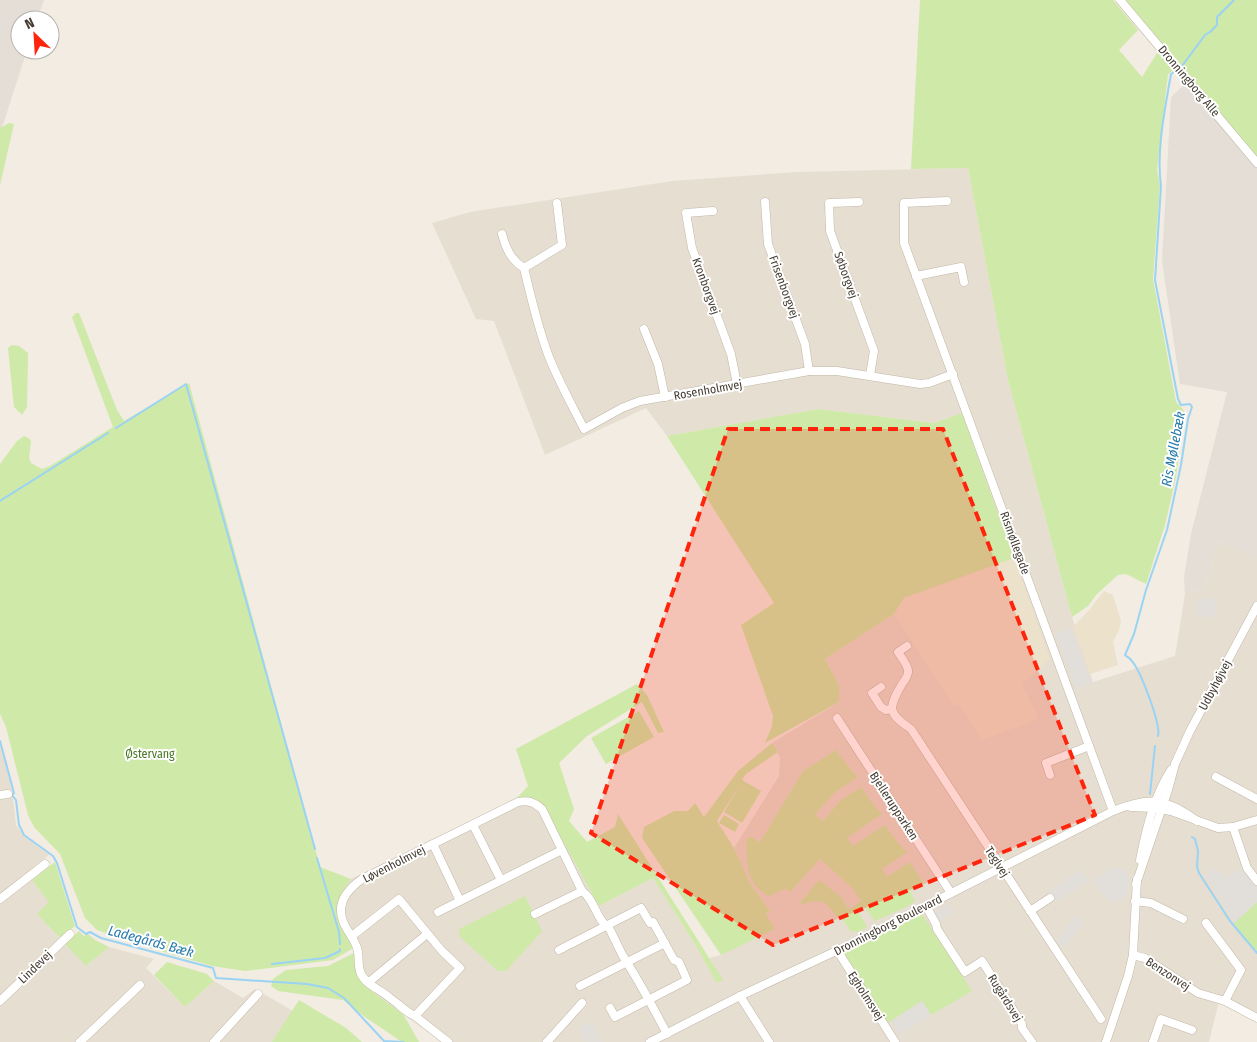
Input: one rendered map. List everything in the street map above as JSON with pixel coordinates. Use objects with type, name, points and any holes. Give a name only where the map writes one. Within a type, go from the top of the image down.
[{"type":"street","name":"Dronningborg Alle","points":[[1120,0],[1257,163]]},
{"type":"street","name":"Rismøllegade","points":[[947,201],[904,203],[904,243],[1113,811]]},
{"type":"street","name":"Frisenborgvej","points":[[765,202],[768,244],[805,344],[809,371]]},
{"type":"street","name":"Søborgvej","points":[[859,202],[829,203],[830,230],[874,351],[870,375]]},
{"type":"street","points":[[502,234],[506,249],[517,263],[524,268],[562,245],[557,203]]},
{"type":"street","name":"Kronborgvej","points":[[713,211],[686,213],[692,248],[731,354],[737,384]]},
{"type":"street","points":[[916,276],[961,267],[964,282]]},
{"type":"street","name":"Rosenholmvej","points":[[524,268],[537,321],[549,356],[563,389],[584,429],[622,408],[640,402],[809,371],[837,371],[920,384],[929,383],[952,374]]},
{"type":"street","points":[[644,329],[658,364],[665,398]]},
{"type":"street","name":"Udbyhøjvej","points":[[1106,1042],[1133,955],[1136,884],[1140,857],[1159,806],[1166,778],[1257,606]]},
{"type":"street","points":[[891,709],[892,700],[908,676],[908,668],[898,652],[907,646]]},
{"type":"street","name":"Teglvej","points":[[881,687],[872,693],[881,707],[886,710],[891,709],[894,716],[910,729],[1101,1019]]},
{"type":"street","name":"Bjellerupparken","points":[[837,718],[951,893]]},
{"type":"street","points":[[1050,774],[1046,763],[1089,746]]},
{"type":"street","points":[[1216,777],[1257,799]]},
{"type":"street","name":"Løvenholmvej","points":[[448,1042],[362,976],[358,966],[358,948],[342,920],[341,909],[344,897],[350,887],[362,879],[518,802],[526,801],[534,803],[542,809],[582,891],[588,895],[602,922],[607,926],[644,994],[650,1000],[666,1034]]},
{"type":"street","name":"Dronningborg Boulevard","points":[[650,1042],[1126,806],[1159,806],[1218,828],[1233,827]]},
{"type":"street","points":[[1257,820],[1233,827],[1247,868],[1257,881]]},
{"type":"street","points":[[473,825],[501,880]]},
{"type":"street","name":"Løvenholmvej","points":[[433,844],[460,901]]},
{"type":"street","points":[[438,912],[562,850]]},
{"type":"street","points":[[0,899],[44,864]]},
{"type":"street","points":[[535,914],[582,891]]},
{"type":"street","points":[[1030,912],[1050,898]]},
{"type":"street","points":[[352,936],[399,899],[427,934],[460,968],[414,1016]]},
{"type":"street","points":[[1135,901],[1151,903],[1183,919]]},
{"type":"street","name":"Rugårdsvej","points":[[926,906],[937,929],[965,972],[982,961],[1032,1042]]},
{"type":"street","points":[[558,950],[641,908],[650,923],[654,922],[674,960],[679,962],[687,980],[615,1017],[610,1008]]},
{"type":"street","points":[[1206,923],[1241,970],[1225,1001]]},
{"type":"street","name":"Lindevej","points":[[0,1001],[70,934]]},
{"type":"street","points":[[369,982],[427,934]]},
{"type":"street","points":[[580,986],[665,943]]},
{"type":"street","name":"Egholmsvej","points":[[837,950],[895,1042]]},
{"type":"street","name":"Benzonvej","points":[[1133,955],[1144,958],[1198,993],[1225,1001],[1257,1018]]},
{"type":"street","points":[[80,1042],[140,985]]},
{"type":"street","points":[[214,1042],[258,994]]},
{"type":"street","points":[[740,996],[769,1042]]},
{"type":"street","points":[[547,1042],[582,1003]]},
{"type":"street","points":[[1153,1042],[1161,1019],[1192,1030]]},
{"type":"highlighted area","points":[[728,429],[943,429],[1095,815],[773,945],[591,833]]},
{"type":"shaded area","points":[[0,0],[44,0],[40,10],[10,10],[10,60],[24,60],[0,134]]},
{"type":"shaded area","points":[[1186,83],[1257,167],[1257,557],[1218,542],[1204,588],[1185,594],[1184,577],[1191,534],[1227,392],[1180,384],[1162,261],[1171,97]]},
{"type":"shaded area","points":[[968,168],[1008,380],[1072,617],[1093,682],[1175,656],[1185,594],[1204,588],[1218,542],[1257,557],[1257,902],[1245,941],[1257,953],[1257,1021],[1219,1001],[1209,1042],[442,1042],[374,993],[358,976],[355,947],[338,920],[337,907],[340,895],[351,879],[516,799],[526,797],[543,806],[599,906],[653,878],[717,982],[722,980],[709,958],[721,955],[770,911],[750,883],[734,848],[779,776],[780,758],[772,743],[839,702],[839,685],[825,659],[894,614],[904,598],[1014,558],[962,413],[934,423],[818,409],[667,436],[646,408],[545,455],[494,321],[476,319],[432,223],[470,212],[672,181],[797,172]]},
{"type":"shaded area","points":[[1014,558],[1050,659],[1022,684],[1039,719],[982,740],[959,704],[954,706],[894,614],[904,598]]},
{"type":"shaded area","points":[[1104,591],[1113,595],[1121,621],[1113,642],[1118,665],[1090,674],[1073,627]]},
{"type":"shaded area","points":[[1202,598],[1214,599],[1218,608],[1213,616],[1207,618],[1198,614],[1196,607]]},
{"type":"shaded area","points":[[1071,628],[1092,683],[1076,689],[1055,634]]},
{"type":"shaded area","points":[[0,742],[7,763],[16,825],[24,836],[49,855],[35,866],[32,880],[50,902],[37,914],[86,966],[109,947],[154,959],[146,968],[185,1007],[214,981],[243,998],[255,989],[295,1012],[332,1042],[0,1042]]},
{"type":"shaded area","points":[[1113,867],[1125,870],[1130,881],[1128,895],[1114,903],[1105,897],[1093,880]]},
{"type":"shaded area","points":[[1215,867],[1226,878],[1239,868],[1257,887],[1257,902],[1234,923],[1206,876]]},
{"type":"shaded area","points":[[1081,869],[1089,881],[1055,903],[1048,892]]},
{"type":"shaded area","points":[[947,904],[953,913],[940,922],[934,912]]},
{"type":"shaded area","points":[[1075,916],[1084,922],[1064,948],[1056,941]]},
{"type":"shaded area","points":[[922,1001],[931,1015],[900,1035],[891,1021]]},
{"type":"shaded area","points":[[592,1021],[602,1042],[585,1042],[578,1028]]},
{"type":"green space","points":[[920,0],[1113,0],[1138,30],[1119,50],[1142,77],[1159,50],[1174,70],[1168,74],[1157,170],[1160,185],[1153,279],[1176,402],[1185,414],[1176,477],[1165,525],[1146,584],[1126,574],[1118,575],[1097,594],[1088,606],[1072,617],[1008,380],[968,168],[911,169]]},
{"type":"green space","points":[[1124,0],[1257,0],[1257,157]]},
{"type":"green space","points":[[9,123],[14,124],[0,185],[0,128]]},
{"type":"green space","name":"Østervang","points":[[79,313],[117,410],[124,421],[189,383],[320,867],[351,879],[340,898],[338,913],[343,928],[355,947],[333,960],[245,971],[212,966],[143,946],[97,930],[85,918],[60,854],[34,827],[28,815],[6,727],[0,714],[0,464],[17,441],[24,436],[30,439],[31,442],[29,458],[31,463],[42,469],[113,427],[72,317]]},
{"type":"green space","points":[[12,345],[19,346],[28,353],[27,407],[22,415],[14,407],[8,348]]},
{"type":"green space","points":[[818,409],[934,423],[962,413],[1014,558],[904,598],[894,614],[825,659],[839,685],[839,702],[765,743],[772,726],[773,716],[741,625],[774,603],[667,436]]},
{"type":"green space","points":[[637,684],[647,695],[664,732],[658,733],[642,702],[587,736],[559,763],[574,809],[569,821],[587,842],[615,827],[618,814],[723,980],[717,983],[695,944],[653,878],[599,906],[543,806],[524,798],[516,799],[528,786],[516,749]]},
{"type":"green space","points":[[639,711],[654,737],[606,764],[591,738]]},
{"type":"green space","points":[[772,743],[778,752],[746,774],[742,780],[761,791],[742,823],[724,812],[739,786],[717,821],[734,848],[750,883],[770,911],[766,914],[775,929],[721,955],[642,838],[644,827],[674,811],[688,811],[695,803],[704,817],[738,771]]},
{"type":"green space","points":[[836,750],[858,777],[834,793],[815,815],[823,821],[841,800],[861,787],[882,814],[847,838],[853,846],[885,825],[907,852],[882,869],[887,877],[910,862],[924,884],[910,891],[915,901],[875,921],[864,907],[857,911],[867,927],[858,932],[850,931],[842,918],[837,917],[822,902],[800,903],[819,880],[840,896],[849,909],[861,901],[852,888],[820,859],[790,892],[785,889],[769,896],[755,885],[751,879],[747,864],[746,839],[751,837],[760,842],[803,771]]},
{"type":"green space","points":[[724,815],[739,824],[735,832],[719,823]]},
{"type":"green space","points":[[55,862],[75,926],[60,938],[37,914],[49,902],[32,880]]},
{"type":"green space","points":[[525,896],[542,931],[506,971],[498,971],[460,937],[459,929]]},
{"type":"green space","points":[[1257,902],[1257,953],[1245,941],[1234,923]]},
{"type":"green space","points":[[922,914],[972,991],[931,1015],[922,1001],[888,1023],[844,953]]},
{"type":"green space","points":[[79,931],[84,936],[88,934],[109,947],[86,966],[65,944]]},
{"type":"green space","points":[[356,952],[358,976],[374,993],[403,1014],[419,1042],[402,1042],[343,1000],[278,991],[271,986],[273,979],[286,970],[328,966]]},
{"type":"green space","points":[[167,962],[207,974],[214,981],[185,1007],[154,975]]},
{"type":"green space","points":[[299,1000],[346,1028],[362,1042],[272,1042]]},
{"type":"waterway","name":"Ris Møllebæk","points":[[1182,66],[1205,35],[1217,25],[1217,17],[1234,0]]},
{"type":"waterway","name":"Ris Møllebæk","points":[[1158,736],[1153,709],[1144,685],[1135,665],[1125,655],[1134,634],[1146,590],[1167,530],[1181,465],[1188,419],[1192,407],[1190,404],[1181,405],[1178,399],[1155,280],[1161,186],[1160,144],[1171,74],[1174,72]]},
{"type":"waterway","points":[[116,428],[186,384],[315,849]]},
{"type":"waterway","points":[[0,501],[108,433]]},
{"type":"waterway","name":"Ladegårds Bæk","points":[[0,741],[14,793],[12,795],[16,800],[19,825],[24,835],[53,856],[57,863],[77,927],[86,934],[90,932],[101,938],[213,968],[216,978],[307,984],[328,988],[344,998],[384,1041],[404,1042]]},
{"type":"waterway","name":"Ris Møllebæk","points":[[1150,794],[1155,746]]},
{"type":"waterway","name":"Ris Møllebæk","points":[[1192,837],[1195,839],[1198,851],[1197,867],[1199,873],[1230,921],[1257,953]]},
{"type":"waterway","points":[[317,858],[339,932],[340,944]]},
{"type":"waterway","points":[[272,964],[325,958],[340,951],[340,949]]}]
